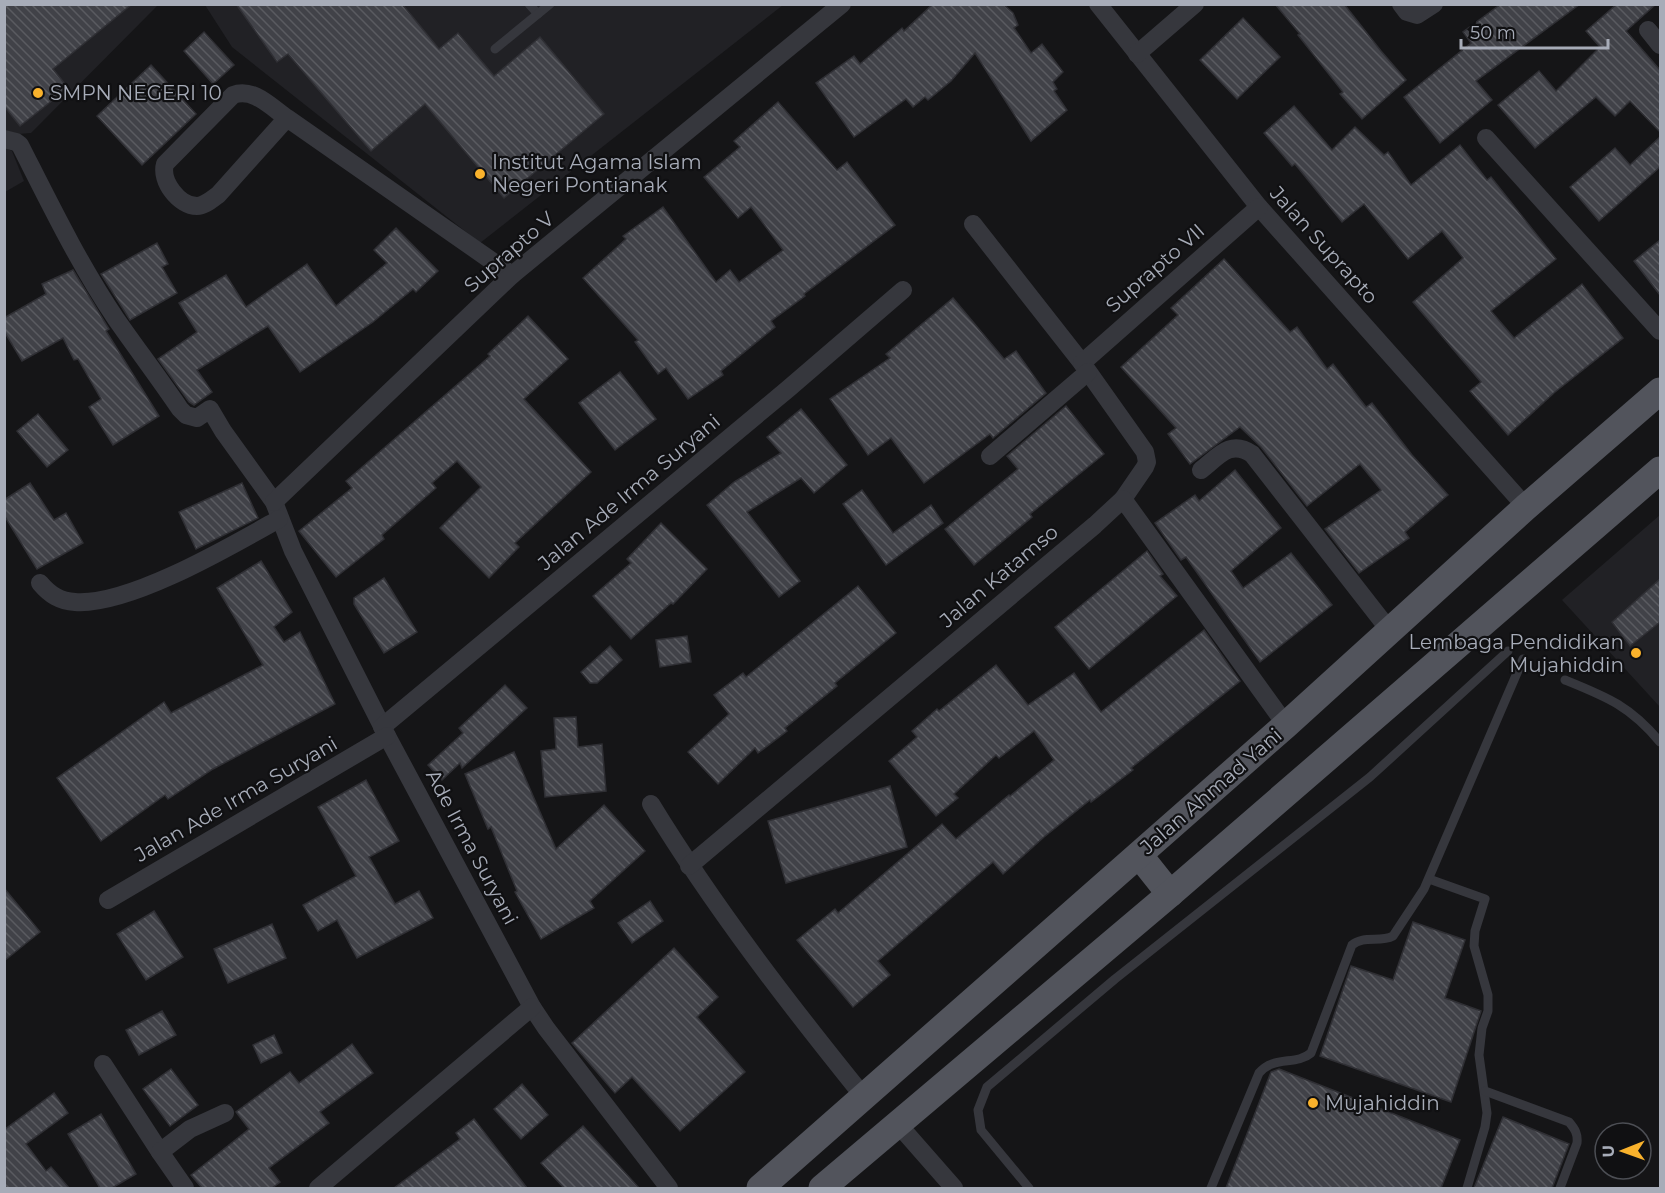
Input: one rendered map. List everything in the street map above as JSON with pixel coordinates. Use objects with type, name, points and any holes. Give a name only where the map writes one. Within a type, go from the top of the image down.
[{"type":"main road","name":"Jalan Ahmad Yani","points":[[760,1188],[1286,725],[1527,507],[1660,392]]},
{"type":"main road","points":[[833,1182],[897,1123],[1170,894],[1660,470]]},
{"type":"main road","points":[[1139,855],[1170,894]]},
{"type":"street","name":"Suprapto V","points":[[40,583],[56,598],[78,602],[105,599],[139,589],[188,567],[277,511],[513,275],[842,4]]},
{"type":"street","name":"Jalan Suprapto","points":[[1098,4],[1259,207],[1527,507]]},
{"type":"street","points":[[1137,54],[1195,4]]},
{"type":"street","points":[[1401,4],[1407,12],[1417,15],[1434,4]]},
{"type":"street","points":[[1648,30],[1660,45]]},
{"type":"street","points":[[287,118],[218,195],[201,206],[188,204],[165,181],[163,171],[165,164],[233,95],[243,92],[253,94],[513,275]]},
{"type":"street","points":[[1486,138],[1660,331]]},
{"type":"street","name":"Ade Irma Suryani","points":[[4,139],[20,145],[91,277],[116,318],[180,409],[186,415],[197,418],[210,409],[277,511],[293,551],[385,732],[532,1007],[669,1188]]},
{"type":"street","name":"Suprapto VII","points":[[990,456],[1259,207]]},
{"type":"street","points":[[973,224],[1085,368]]},
{"type":"street","name":"Jalan Ade Irma Suryani","points":[[108,900],[385,732],[903,290]]},
{"type":"street","name":"Jalan Katamso","points":[[689,866],[1123,499],[1145,467],[1147,456],[1143,447],[1085,368]]},
{"type":"street","points":[[1201,470],[1229,448],[1239,448],[1252,454],[1390,631]]},
{"type":"street","points":[[1123,499],[1286,725]]},
{"type":"street","points":[[651,804],[689,866],[793,1008],[864,1097]]},
{"type":"street","points":[[318,1188],[532,1007]]},
{"type":"street","points":[[102,1064],[186,1188]]},
{"type":"street","points":[[160,1152],[190,1129],[225,1113]]},
{"type":"street","points":[[897,1123],[954,1188]]},
{"type":"lane","points":[[529,4],[538,14]]},
{"type":"lane","points":[[495,49],[549,4]]},
{"type":"lane","points":[[1029,1188],[981,1130],[978,1110],[981,1097],[987,1087],[1115,979],[1370,777],[1508,651]]},
{"type":"lane","points":[[1211,1188],[1259,1072],[1264,1066],[1306,1058],[1311,1053],[1352,945],[1359,940],[1386,940],[1393,936],[1429,879],[1523,659]]},
{"type":"lane","points":[[1565,680],[1625,707],[1647,726],[1660,742]]},
{"type":"lane","points":[[1429,879],[1485,900],[1475,931],[1474,946],[1488,995],[1488,1011],[1482,1028],[1479,1055],[1487,1113],[1467,1188]]},
{"type":"lane","points":[[1485,1092],[1569,1122],[1573,1127],[1578,1136],[1577,1143],[1560,1188]]},
{"type":"shaded area","name":"SMPN NEGERI 10","points":[[5,5],[158,5],[31,133],[5,135]]},
{"type":"shaded area","name":"Institut Agama Islam Negeri Pontianak","points":[[205,5],[783,5],[480,243],[232,47]]},
{"type":"shaded area","points":[[4,147],[12,151],[24,181],[5,192]]},
{"type":"shaded area","name":"Lembaga Pendidikan Mujahiddin","points":[[1660,515],[1660,707],[1562,600]]},
{"type":"building","name":"SMPN NEGERI 10","points":[[4,4],[132,4],[53,69],[68,88],[20,126],[4,106]]},
{"type":"building","points":[[236,4],[402,4],[439,49],[458,33],[494,76],[540,37],[604,114],[504,198],[425,104],[371,151],[288,54],[277,62]]},
{"type":"building","points":[[933,4],[1003,4],[1013,13],[1018,25],[1014,28],[1031,53],[1042,44],[1063,72],[1053,82],[1057,89],[1054,91],[1067,110],[1031,141],[975,53],[951,81],[928,100],[925,97],[913,107],[906,99],[854,137],[816,83],[854,56],[860,64],[902,28],[904,31]]},
{"type":"building","points":[[1275,4],[1344,4],[1406,80],[1362,119],[1340,94],[1343,92]]},
{"type":"building","points":[[1501,4],[1580,4],[1476,81],[1492,100],[1440,143],[1404,97],[1471,43],[1463,32]]},
{"type":"building","points":[[1617,4],[1656,4],[1626,31],[1660,70],[1660,132],[1630,101],[1615,116],[1596,97],[1535,148],[1498,105],[1539,71],[1556,91],[1600,47],[1586,31]]},
{"type":"building","points":[[1243,18],[1280,57],[1237,99],[1200,60]]},
{"type":"building","points":[[204,32],[234,65],[213,84],[184,51]]},
{"type":"building","points":[[151,65],[196,114],[142,165],[97,116]]},
{"type":"building","points":[[778,102],[837,170],[847,162],[895,225],[771,321],[775,327],[721,371],[723,375],[688,399],[666,368],[658,374],[635,342],[638,340],[583,278],[626,239],[623,236],[663,207],[716,282],[730,270],[739,282],[783,250],[751,207],[738,218],[704,177],[740,147],[734,141]]},
{"type":"building","points":[[1294,106],[1332,150],[1355,127],[1384,155],[1388,152],[1411,185],[1460,145],[1487,180],[1491,177],[1556,259],[1491,311],[1514,338],[1582,284],[1623,338],[1555,392],[1508,435],[1470,391],[1481,382],[1413,302],[1463,258],[1442,231],[1408,259],[1364,204],[1342,222],[1295,164],[1292,166],[1264,133]]},
{"type":"building","points":[[1660,137],[1660,167],[1599,221],[1570,187],[1615,148],[1630,165]]},
{"type":"building","points":[[396,228],[438,271],[416,292],[413,289],[373,322],[300,372],[268,326],[197,370],[212,392],[194,405],[189,402],[158,359],[197,332],[179,303],[226,275],[246,307],[307,264],[336,306],[387,263],[374,250]]},
{"type":"building","points":[[1660,240],[1660,295],[1634,261]]},
{"type":"building","points":[[157,243],[168,264],[162,267],[177,293],[130,320],[101,274]]},
{"type":"building","points":[[1224,259],[1290,332],[1297,327],[1327,369],[1333,364],[1366,407],[1372,403],[1412,455],[1448,495],[1405,532],[1409,538],[1359,573],[1325,529],[1381,490],[1360,464],[1307,506],[1261,447],[1240,427],[1190,464],[1168,434],[1176,428],[1121,367],[1178,315],[1171,308]]},
{"type":"building","points":[[73,270],[109,329],[106,331],[159,416],[113,445],[89,407],[101,399],[78,359],[74,360],[63,338],[22,361],[4,331],[4,318],[46,294],[42,284]]},
{"type":"building","points":[[953,298],[1004,359],[1016,351],[1046,393],[993,438],[990,434],[924,483],[891,438],[868,455],[830,399],[890,358],[886,354]]},
{"type":"building","points":[[528,316],[568,359],[524,399],[591,472],[515,543],[519,547],[489,578],[440,528],[481,487],[457,461],[432,483],[436,488],[382,535],[384,539],[336,577],[299,531],[352,488],[346,481],[490,356],[488,354]]},
{"type":"building","points":[[620,372],[656,419],[615,450],[579,403]]},
{"type":"building","points":[[1066,406],[1104,454],[1030,514],[1032,517],[974,565],[945,529],[1018,469],[1007,456]]},
{"type":"building","points":[[801,409],[847,465],[814,493],[801,478],[747,512],[800,581],[779,597],[707,505],[734,482],[781,453],[767,437]]},
{"type":"building","points":[[38,414],[68,450],[47,467],[17,431]]},
{"type":"building","points":[[1235,470],[1281,528],[1231,571],[1243,588],[1291,553],[1332,605],[1260,662],[1186,557],[1181,560],[1155,523],[1195,495],[1199,501]]},
{"type":"building","points":[[30,483],[54,520],[66,513],[83,543],[37,569],[4,515],[4,500]]},
{"type":"building","points":[[242,483],[258,518],[196,549],[179,512]]},
{"type":"building","points":[[862,490],[893,533],[931,505],[943,523],[886,565],[843,504]]},
{"type":"building","points":[[661,523],[707,569],[673,604],[671,603],[631,639],[593,596],[631,563],[627,559]]},
{"type":"building","points":[[1147,551],[1163,574],[1160,576],[1177,596],[1089,669],[1055,627]]},
{"type":"building","points":[[261,561],[292,612],[274,627],[284,642],[300,632],[335,704],[213,769],[168,799],[165,795],[101,841],[57,778],[164,702],[171,713],[263,665],[217,588]]},
{"type":"building","points":[[384,578],[417,632],[384,653],[354,604],[354,598]]},
{"type":"building","points":[[1660,579],[1660,622],[1630,646],[1612,622]]},
{"type":"building","points":[[858,586],[896,633],[835,683],[837,686],[785,728],[787,731],[758,753],[755,748],[718,784],[688,752],[729,714],[714,695],[743,673],[746,677]]},
{"type":"building","points":[[1204,630],[1240,681],[1131,768],[1133,770],[1091,802],[1090,800],[1044,837],[1003,874],[993,862],[878,961],[890,975],[853,1007],[797,940],[835,909],[838,913],[942,824],[956,839],[1054,760],[1034,731],[999,758],[996,755],[954,794],[958,798],[936,816],[889,761],[917,737],[912,731],[937,709],[939,711],[996,665],[1028,705],[1074,673],[1101,712]]},
{"type":"building","points":[[687,636],[691,662],[660,667],[656,640]]},
{"type":"building","points":[[610,646],[622,660],[597,683],[590,683],[581,672]]},
{"type":"building","points":[[505,685],[527,708],[462,768],[460,763],[442,780],[428,765],[463,733],[459,728]]},
{"type":"building","points":[[576,717],[578,747],[602,744],[606,791],[545,797],[541,751],[556,749],[554,718]]},
{"type":"building","points":[[514,752],[556,849],[604,805],[645,851],[590,901],[594,908],[541,939],[515,892],[517,891],[491,827],[488,829],[465,774]]},
{"type":"building","points":[[366,780],[399,841],[369,857],[395,904],[419,891],[433,918],[357,958],[337,920],[318,931],[303,905],[356,876],[318,807]]},
{"type":"building","points":[[890,786],[907,847],[786,883],[768,821]]},
{"type":"building","points":[[4,888],[40,932],[4,961]]},
{"type":"building","points":[[650,901],[663,921],[632,943],[618,923]]},
{"type":"building","points":[[154,911],[183,957],[146,980],[117,934]]},
{"type":"building","points":[[1413,922],[1465,940],[1445,998],[1481,1011],[1451,1102],[1320,1056],[1351,966],[1393,980]]},
{"type":"building","points":[[272,924],[286,958],[228,983],[214,949]]},
{"type":"building","points":[[674,948],[718,997],[697,1017],[745,1072],[680,1131],[632,1077],[615,1093],[572,1043]]},
{"type":"building","points":[[162,1011],[176,1035],[139,1055],[126,1030]]},
{"type":"building","points":[[274,1035],[282,1053],[261,1063],[253,1045]]},
{"type":"building","points":[[352,1044],[373,1073],[320,1112],[329,1123],[269,1168],[280,1182],[272,1188],[202,1188],[191,1175],[249,1129],[236,1112],[290,1072],[299,1083]]},
{"type":"building","points":[[171,1069],[198,1105],[170,1126],[143,1089]]},
{"type":"building","name":"Mujahiddin","points":[[1279,1069],[1460,1140],[1441,1188],[1226,1188],[1271,1072]]},
{"type":"building","points":[[522,1084],[548,1115],[521,1139],[494,1109]]},
{"type":"building","points":[[54,1093],[68,1113],[26,1144],[46,1171],[51,1167],[69,1188],[4,1188],[4,1130]]},
{"type":"building","points":[[101,1114],[136,1174],[112,1188],[100,1188],[68,1134]]},
{"type":"building","points":[[1503,1117],[1569,1144],[1552,1188],[1474,1188]]},
{"type":"building","points":[[474,1119],[527,1188],[394,1188],[460,1139],[456,1133]]},
{"type":"building","points":[[583,1126],[639,1188],[564,1188],[541,1163]]},
{"type":"place","name":"SMPN NEGERI 10","points":[[38,93]]},
{"type":"place","name":"Institut Agama Islam Negeri Pontianak","points":[[480,174]]},
{"type":"place","name":"Lembaga Pendidikan Mujahiddin","points":[[1636,653]]},
{"type":"place","name":"Mujahiddin","points":[[1313,1103]]}]
